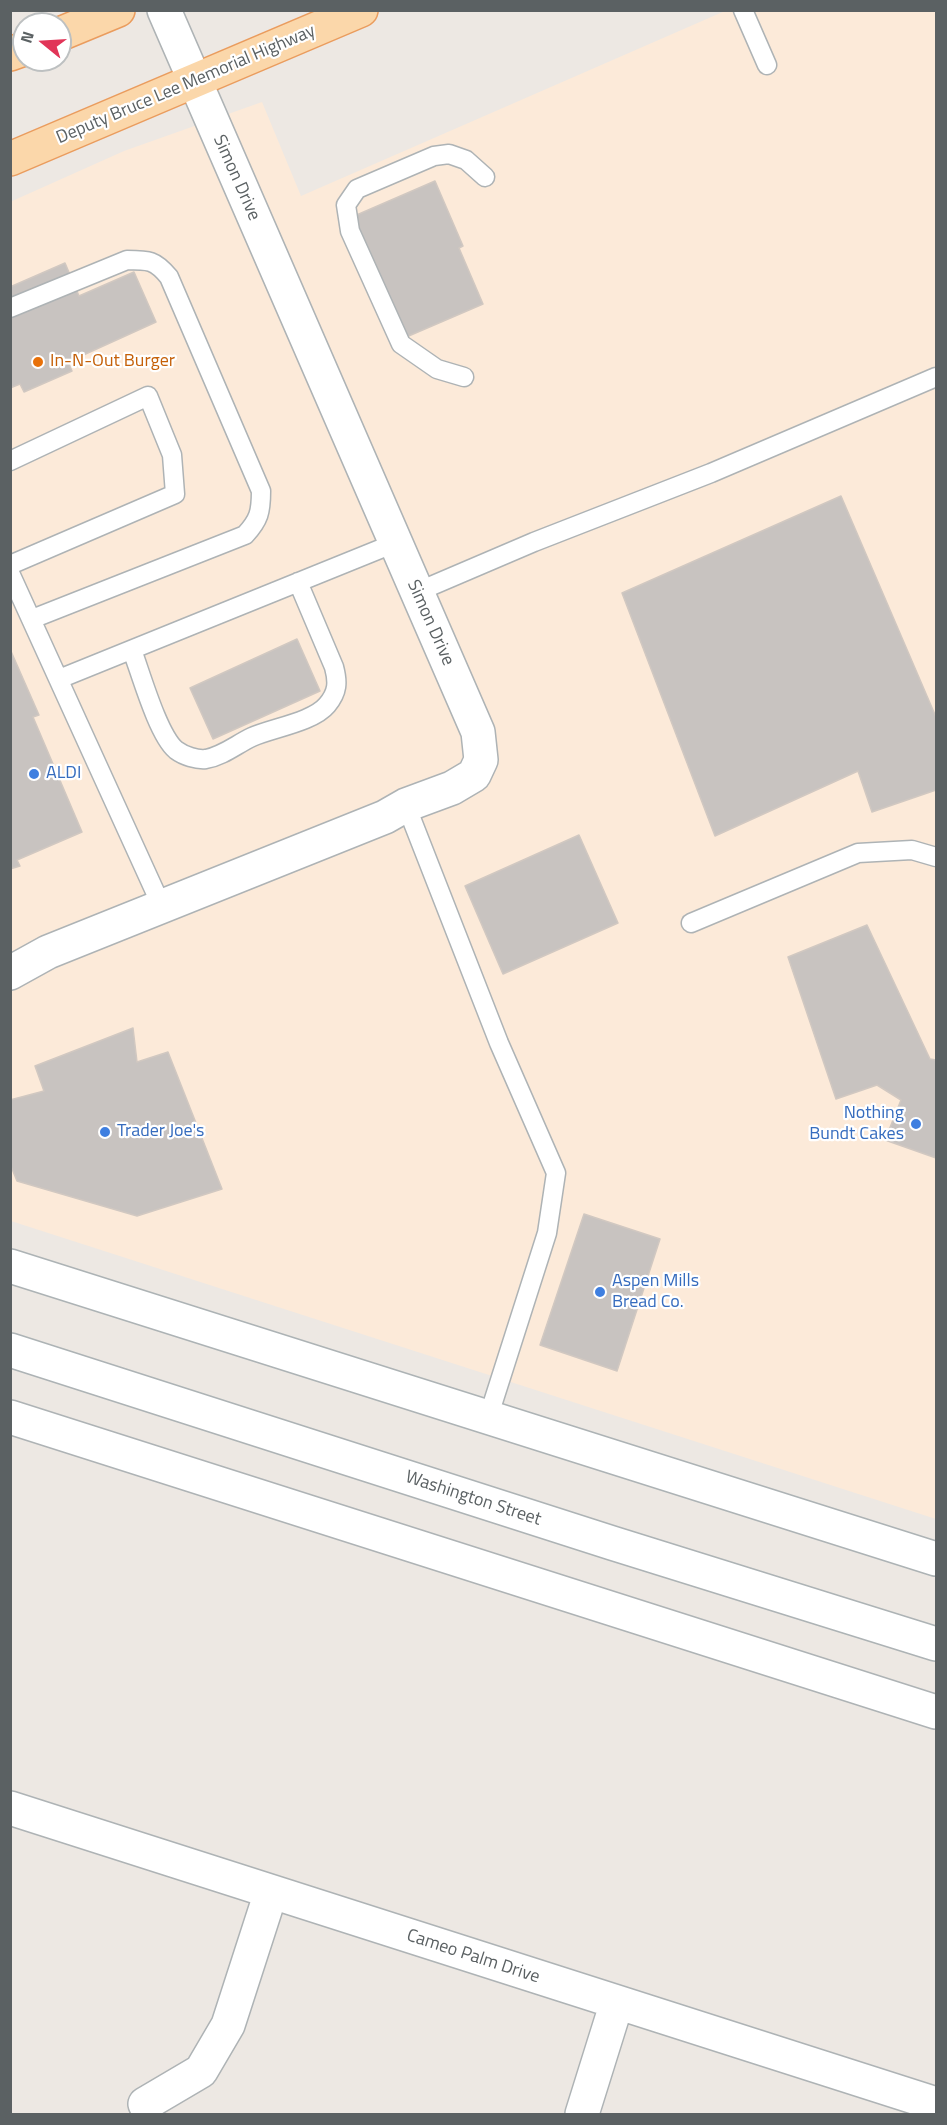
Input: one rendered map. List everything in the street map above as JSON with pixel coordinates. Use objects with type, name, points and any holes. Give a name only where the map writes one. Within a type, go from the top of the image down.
[{"type":"main road","points":[[72,29],[118,10]]},
{"type":"main road","name":"Deputy Bruce Lee Memorial Highway","points":[[10,159],[361,10]]},
{"type":"street","name":"Simon Drive","points":[[10,973],[48,952],[452,788],[474,775],[481,760],[478,732],[164,10]]},
{"type":"street","points":[[10,1266],[936,1559]]},
{"type":"street","name":"Washington Street","points":[[10,1350],[936,1644]]},
{"type":"street","points":[[10,1417],[936,1712]]},
{"type":"street","name":"Cameo Palm Drive","points":[[10,1808],[936,2104]]},
{"type":"street","points":[[145,2104],[201,2071],[228,2025],[271,1892]]},
{"type":"street","points":[[582,2115],[617,2002]]},
{"type":"lane","points":[[743,10],[767,65]]},
{"type":"lane","points":[[464,376],[437,369],[401,344],[350,231],[346,205],[357,189],[434,156],[449,154],[466,160],[485,177]]},
{"type":"lane","points":[[10,308],[127,260],[143,260],[159,265],[169,278],[261,491],[261,509],[256,524],[245,535],[32,619]]},
{"type":"lane","points":[[417,592],[534,542],[711,473],[936,376]]},
{"type":"lane","points":[[10,461],[148,396],[172,456],[175,494],[10,565]]},
{"type":"lane","points":[[59,680],[395,543]]},
{"type":"lane","points":[[10,573],[15,592],[32,619],[162,907]]},
{"type":"lane","points":[[132,650],[166,739],[177,751],[190,757],[206,759],[222,753],[251,737],[313,715],[326,707],[334,696],[338,680],[334,667],[298,582]]},
{"type":"lane","points":[[406,806],[499,1043],[556,1173],[547,1233],[488,1419]]},
{"type":"lane","points":[[691,923],[858,853],[912,850],[936,856]]},
{"type":"shaded area","points":[[725,11],[936,11],[936,1519],[11,1221],[10,202],[124,151],[262,102],[301,196]]},
{"type":"building","points":[[435,181],[463,246],[459,248],[483,304],[404,338],[352,217]]},
{"type":"building","points":[[65,263],[79,296],[134,272],[156,322],[68,362],[72,371],[24,392],[20,384],[10,388],[10,287]]},
{"type":"building","points":[[841,496],[936,717],[936,790],[872,812],[858,771],[715,836],[622,593]]},
{"type":"building","points":[[297,639],[320,691],[213,739],[190,688]]},
{"type":"building","name":"ALDI","points":[[10,649],[39,715],[33,717],[82,832],[17,860],[20,866],[10,869]]},
{"type":"building","points":[[579,835],[618,923],[503,974],[465,886]]},
{"type":"building","points":[[867,925],[930,1059],[936,1060],[936,1158],[885,1140],[901,1100],[877,1085],[836,1099],[788,957]]},
{"type":"building","name":"Trader Joe's","points":[[133,1028],[137,1062],[168,1052],[222,1189],[137,1216],[17,1181],[10,1164],[10,1100],[44,1091],[35,1066]]},
{"type":"building","name":"Aspen Mills Bread Co.","points":[[584,1214],[660,1239],[617,1371],[540,1345]]},
{"type":"place","name":"In-N-Out Burger","points":[[38,362]]},
{"type":"place","name":"ALDI","points":[[34,774]]},
{"type":"place","name":"Nothing Bundt Cakes","points":[[916,1124]]},
{"type":"place","name":"Trader Joe's","points":[[105,1132]]},
{"type":"place","name":"Aspen Mills Bread Co.","points":[[600,1292]]}]
